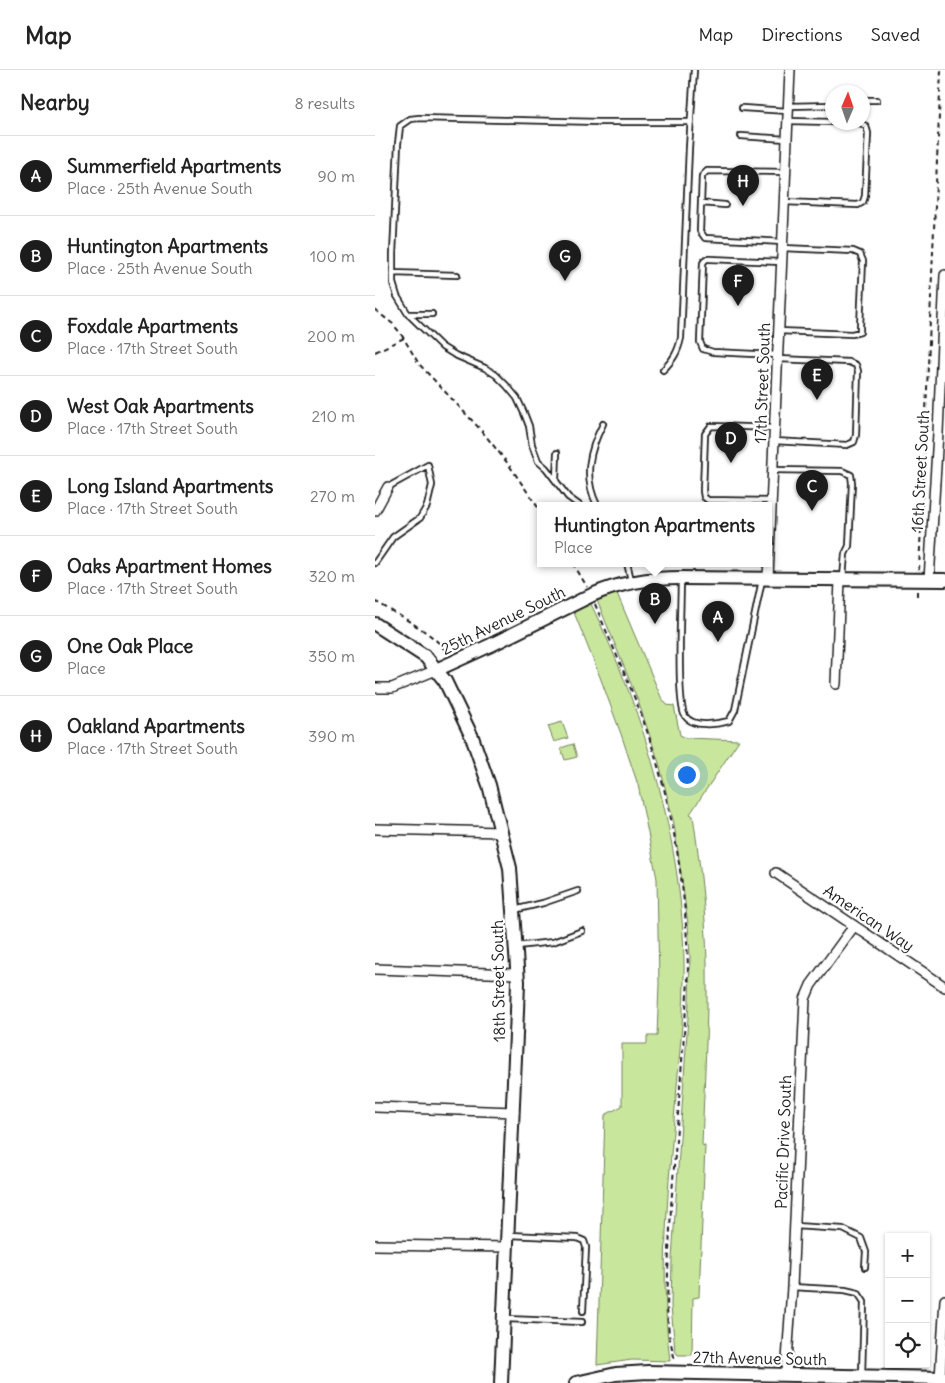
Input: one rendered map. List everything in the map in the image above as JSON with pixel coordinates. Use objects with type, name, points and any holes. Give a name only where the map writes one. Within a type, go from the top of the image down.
[{"type":"street","name":"17th Street South","points":[[771,501],[790,70]]},
{"type":"street","name":"16th Street South","points":[[923,580],[942,433],[945,274]]},
{"type":"street","points":[[375,511],[388,487]]},
{"type":"street","name":"17th Street South","points":[[765,578],[766,567]]},
{"type":"street","name":"25th Avenue South","points":[[375,688],[392,688],[436,670],[592,595],[632,581],[657,578],[945,580]]},
{"type":"street","points":[[836,684],[842,580]]},
{"type":"street","name":"18th Street South","points":[[375,624],[426,657],[445,681],[472,737],[489,785],[510,868],[517,974],[517,1011],[501,1383]]},
{"type":"street","points":[[375,830],[502,832]]},
{"type":"street","name":"American Way","points":[[776,873],[945,987]]},
{"type":"street","name":"Pacific Drive South","points":[[786,1375],[792,1287],[805,999],[811,985],[854,926]]},
{"type":"street","points":[[375,970],[517,974]]},
{"type":"street","points":[[375,1108],[514,1112]]},
{"type":"street","points":[[375,1245],[508,1241]]},
{"type":"street","points":[[943,1378],[945,1300]]},
{"type":"street","name":"27th Avenue South","points":[[576,1383],[624,1373],[943,1378]]},
{"type":"lane","points":[[663,370],[673,360],[679,350],[681,338],[694,70]]},
{"type":"lane","points":[[870,100],[877,100]]},
{"type":"lane","points":[[742,108],[825,106]]},
{"type":"lane","points":[[575,502],[568,497],[546,468],[538,461],[524,413],[517,398],[507,386],[496,375],[485,368],[455,356],[442,347],[408,314],[395,289],[393,273],[398,144],[401,126],[410,119],[419,118],[690,122]]},
{"type":"lane","points":[[788,121],[825,122]]},
{"type":"lane","points":[[784,202],[858,205],[863,202],[868,142],[866,130]]},
{"type":"lane","points":[[741,136],[787,139]]},
{"type":"lane","points":[[779,330],[852,334],[859,332],[863,261],[860,254],[853,251],[705,238],[700,231],[702,176],[707,171],[786,172]]},
{"type":"lane","points":[[701,203],[725,205]]},
{"type":"lane","points":[[774,441],[847,445],[854,442],[856,436],[858,371],[856,365],[849,362],[713,352],[703,349],[700,342],[703,262],[706,259],[782,262]]},
{"type":"lane","points":[[393,273],[457,276]]},
{"type":"lane","points":[[408,314],[432,314]]},
{"type":"lane","points":[[596,502],[590,488],[590,458],[594,443],[603,424]]},
{"type":"lane","points":[[771,501],[708,500],[704,497],[705,434],[711,426],[775,428]]},
{"type":"lane","points":[[556,482],[557,453]]},
{"type":"lane","points":[[375,563],[393,537],[420,518],[427,506],[432,485],[428,465],[388,487]]},
{"type":"lane","points":[[773,470],[842,471],[851,475],[853,483],[849,546],[845,554],[842,580]]},
{"type":"lane","points":[[628,567],[632,581]]},
{"type":"lane","points":[[681,578],[680,667],[682,707],[685,717],[694,722],[714,724],[729,721],[735,710],[765,578]]},
{"type":"lane","points":[[513,910],[543,903],[578,891]]},
{"type":"lane","points":[[515,946],[553,942],[582,931]]},
{"type":"lane","points":[[795,1226],[843,1229],[861,1238],[866,1252],[865,1267]]},
{"type":"lane","points":[[508,1241],[577,1238],[584,1241],[586,1247],[583,1311]]},
{"type":"lane","points":[[792,1287],[845,1290],[858,1293],[865,1302],[862,1376]]},
{"type":"lane","points":[[505,1319],[582,1322]]},
{"type":"path","points":[[917,596],[923,580],[941,70]]},
{"type":"path","points":[[375,310],[393,324],[404,338],[419,364],[481,430],[509,465],[537,506]]},
{"type":"path","points":[[375,352],[404,338]]},
{"type":"path","points":[[575,567],[592,595],[647,731],[672,825],[679,867],[688,956],[688,981],[671,1207],[667,1308],[669,1335],[675,1359],[675,1373]]},
{"type":"path","points":[[375,601],[432,636],[446,652]]},
{"type":"green space","points":[[616,591],[661,697],[667,705],[674,706],[680,735],[686,738],[739,740],[690,814],[693,816],[702,889],[707,986],[702,1145],[705,1146],[699,1297],[693,1298],[692,1355],[678,1355],[675,1351],[671,1306],[672,1259],[689,1002],[690,957],[688,924],[674,824],[659,763],[638,701],[596,598]]},
{"type":"green space","points":[[590,602],[629,691],[645,738],[670,834],[678,883],[683,932],[684,990],[665,1249],[665,1286],[670,1361],[632,1360],[597,1365],[605,1115],[622,1106],[622,1044],[647,1044],[647,1036],[657,1036],[659,984],[657,879],[638,785],[600,677],[573,610]]},
{"type":"green space","points":[[562,722],[568,738],[554,742],[548,726]]},
{"type":"green space","points":[[573,744],[577,757],[565,760],[561,748]]},
{"type":"place","name":"Oakland Apartments","points":[[743,206]]},
{"type":"place","name":"One Oak Place","points":[[565,281]]},
{"type":"place","name":"Oaks Apartment Homes","points":[[738,306]]},
{"type":"place","name":"Long Island Apartments","points":[[817,400]]},
{"type":"place","name":"West Oak Apartments","points":[[731,463]]},
{"type":"place","name":"Foxdale Apartments","points":[[812,511]]},
{"type":"place","name":"Huntington Apartments","points":[[655,624]]},
{"type":"place","name":"Summerfield Apartments","points":[[718,642]]}]
